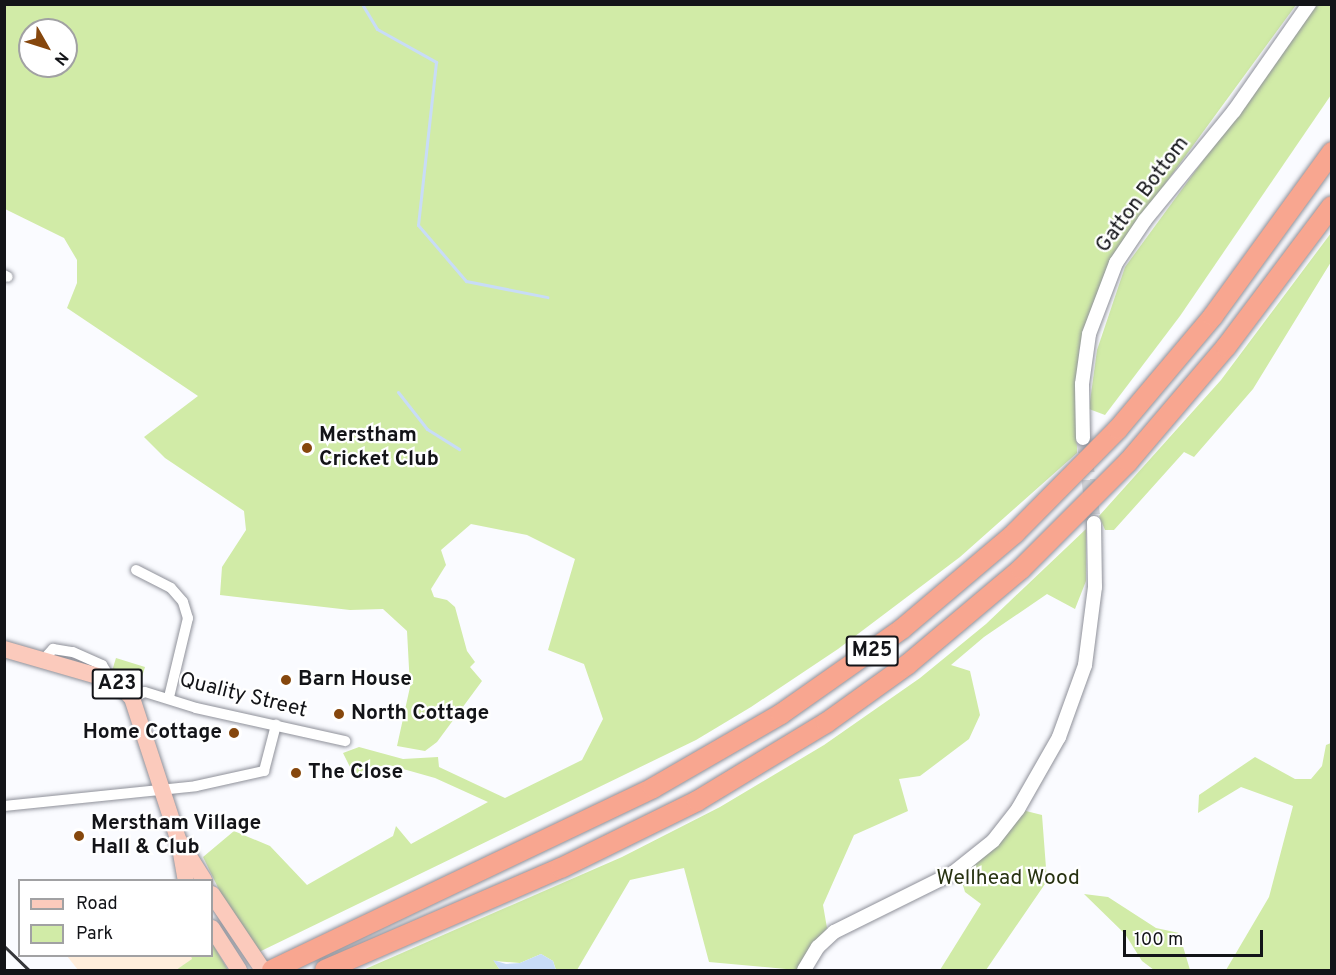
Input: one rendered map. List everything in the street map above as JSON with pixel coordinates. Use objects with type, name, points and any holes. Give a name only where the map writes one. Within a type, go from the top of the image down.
[{"type":"highway","name":"M25","points":[[272,970],[664,783],[781,714],[902,629],[1015,533],[1118,429],[1219,308],[1332,152]]},
{"type":"highway","name":"M25","points":[[325,970],[561,868],[688,806],[800,740],[907,665],[1021,569],[1128,462],[1226,347],[1332,206]]},
{"type":"main road","name":"A23","points":[[4,649],[112,681],[132,698],[160,791],[179,842],[186,879]]},
{"type":"main road","name":"A23","points":[[179,842],[203,879]]},
{"type":"main road","points":[[213,896],[250,954],[263,970]]},
{"type":"main road","points":[[213,930],[236,967]]},
{"type":"street","name":"Gatton Bottom","points":[[1083,438],[1082,384],[1089,334],[1116,263],[1145,220],[1234,111],[1309,4]]},
{"type":"street","points":[[804,970],[825,939],[857,918],[953,873],[993,841],[1018,808],[1059,737],[1081,681],[1094,614],[1094,523]]},
{"type":"street","points":[[136,570],[171,588],[183,602],[188,618],[169,697]]},
{"type":"street","name":"Quality Street","points":[[132,698],[145,692],[169,697],[196,708],[345,741]]},
{"type":"street","points":[[4,806],[160,791],[264,771],[276,725]]},
{"type":"shaded area","points":[[68,957],[192,957],[193,959],[176,970],[78,970]]},
{"type":"green space","points":[[4,5],[1296,5],[1110,259],[1079,351],[1077,453],[960,557],[838,649],[751,707],[696,740],[259,952],[227,906],[203,857],[234,831],[270,846],[307,885],[393,836],[396,826],[411,844],[488,802],[435,778],[389,765],[366,768],[355,777],[343,753],[359,747],[403,759],[438,757],[439,767],[505,798],[582,760],[603,719],[584,664],[548,650],[575,559],[527,535],[471,524],[441,550],[446,565],[431,589],[434,597],[447,600],[455,607],[467,651],[475,662],[470,667],[482,681],[437,742],[425,751],[397,746],[410,687],[407,631],[383,609],[350,610],[220,595],[222,567],[246,530],[244,511],[165,458],[144,437],[198,396],[67,308],[77,283],[77,260],[64,238],[5,209]]},
{"type":"green space","points":[[1317,5],[1331,5],[1331,95],[1180,316],[1105,415],[1089,409],[1097,350],[1125,267]]},
{"type":"green space","points":[[1331,233],[1331,262],[1253,389],[1194,457],[1184,452],[1114,530],[1105,530],[1099,516],[1221,380]]},
{"type":"green space","points":[[1086,529],[1086,581],[1075,609],[1047,594],[984,637],[951,665],[970,671],[980,715],[969,739],[920,776],[899,779],[908,811],[854,835],[823,905],[827,928],[797,970],[709,962],[684,868],[630,880],[577,970],[556,970],[553,961],[541,954],[520,963],[494,961],[500,970],[363,970],[622,857],[720,807],[824,745],[920,678],[986,624]]},
{"type":"green space","points":[[116,658],[145,667],[141,680],[112,671]]},
{"type":"green space","points":[[1331,743],[1331,970],[1226,970],[1269,897],[1293,806],[1241,787],[1198,813],[1199,795],[1255,757],[1295,779],[1311,779],[1322,766],[1326,745]]},
{"type":"green space","name":"Wellhead Wood","points":[[1018,809],[1042,815],[1047,881],[986,970],[940,970],[981,904],[965,892],[961,879],[1009,829]]},
{"type":"green space","points":[[1084,894],[1108,897],[1156,928],[1179,933],[1190,970],[1154,970],[1142,961],[1125,934]]},
{"type":"green space","points":[[213,945],[228,970],[176,970],[192,959],[191,957],[213,957]]},
{"type":"water","points":[[541,954],[553,961],[556,970],[500,970],[493,960],[506,964],[520,963]]},
{"type":"waterway","points":[[362,4],[377,29],[436,62],[418,225],[466,281],[547,297]]},
{"type":"waterway","points":[[398,392],[427,429],[459,449]]},
{"type":"tunnel","points":[[1083,438],[1094,523]]},
{"type":"railway","points":[[4,946],[29,970]]},
{"type":"place","name":"Merstham Cricket Club","points":[[307,448]]},
{"type":"place","name":"Barn House","points":[[286,680]]},
{"type":"place","name":"North Cottage","points":[[339,714]]},
{"type":"place","name":"Home Cottage","points":[[234,733]]},
{"type":"place","name":"The Close","points":[[296,773]]},
{"type":"place","name":"Merstham Village Hall & Club","points":[[79,836]]}]
